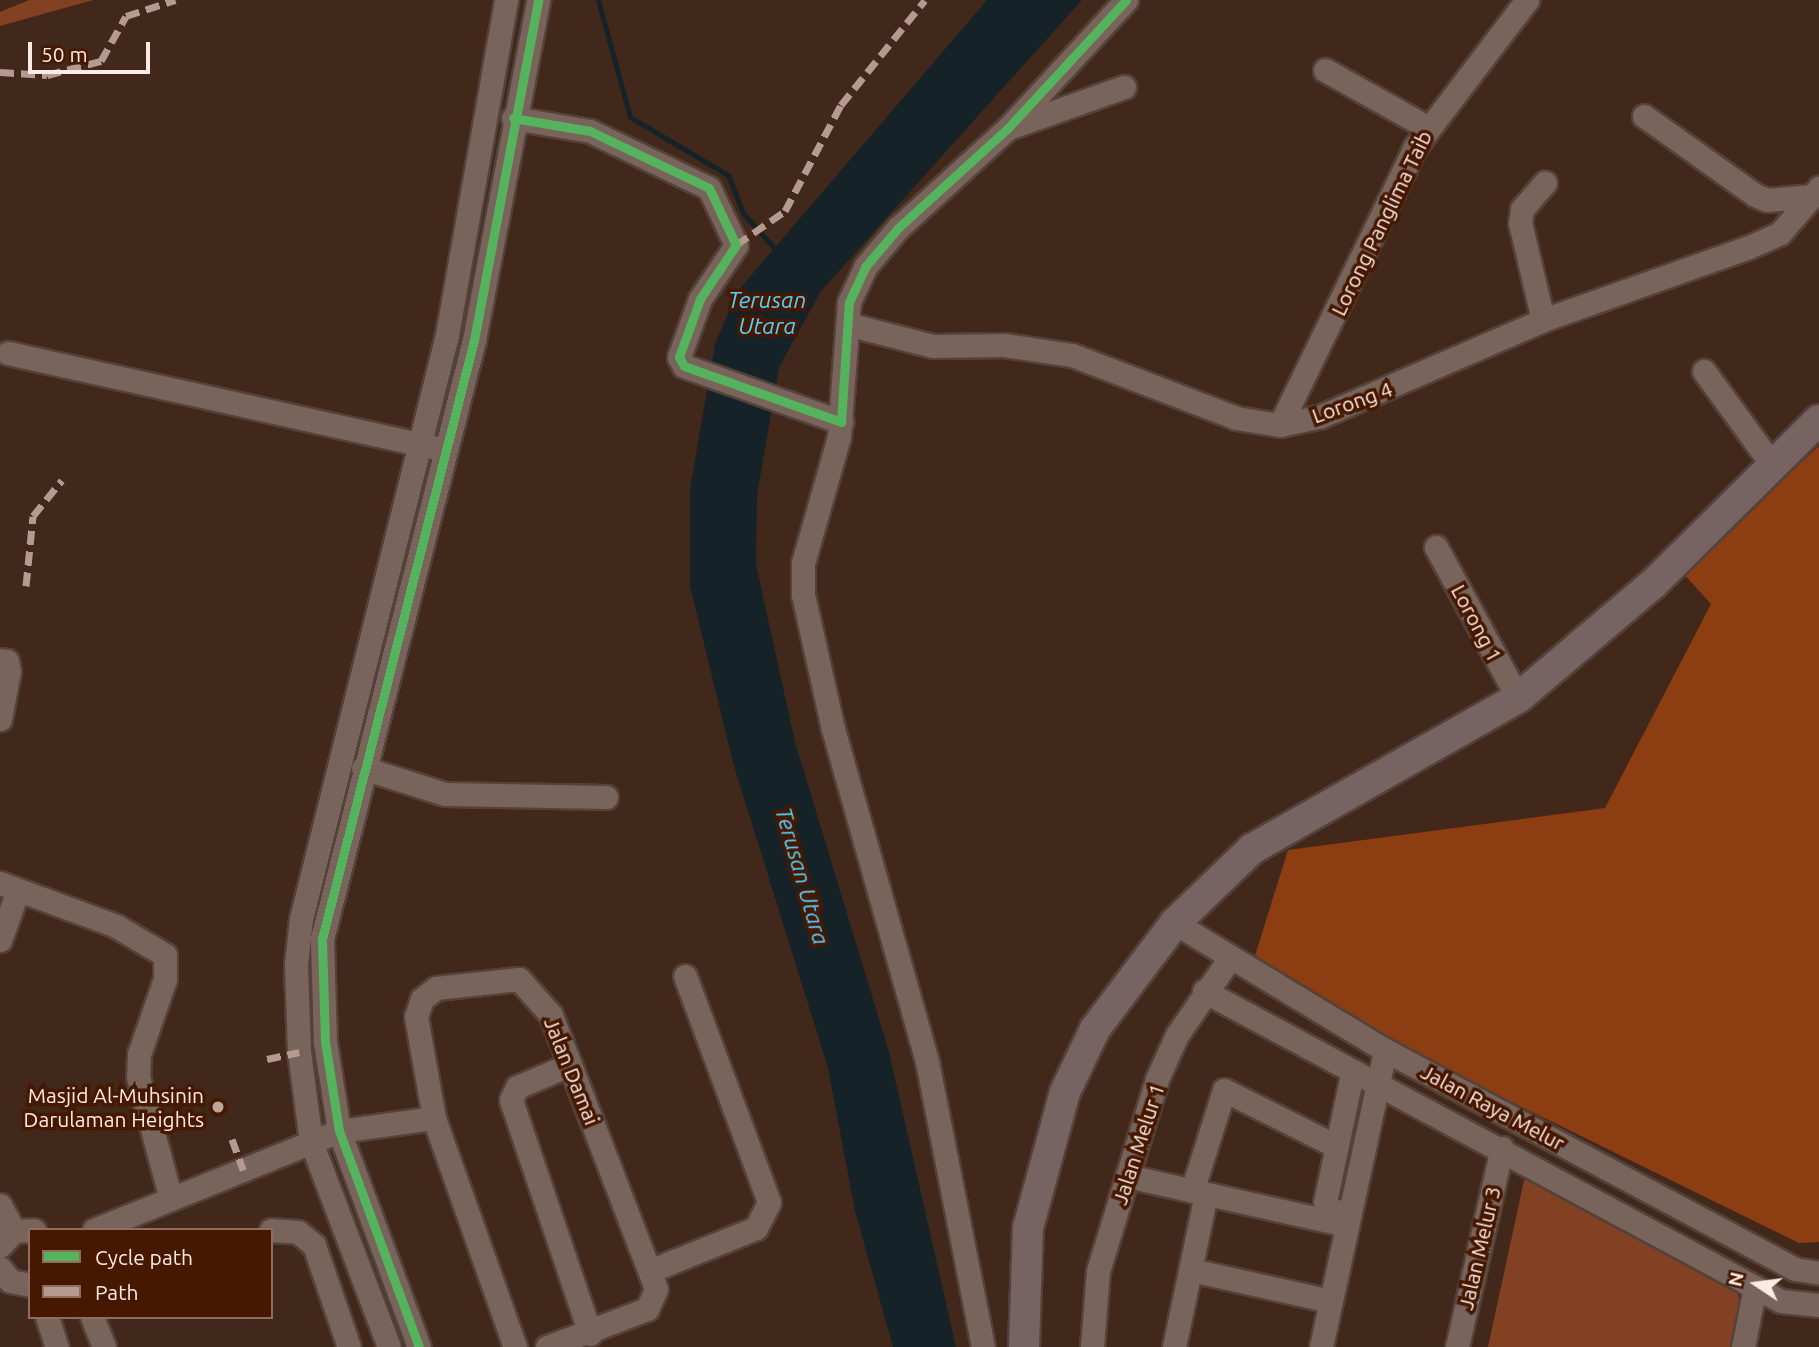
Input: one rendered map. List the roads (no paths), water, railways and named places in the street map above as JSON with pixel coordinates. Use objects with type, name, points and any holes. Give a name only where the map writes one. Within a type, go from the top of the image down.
[{"type":"main road","points":[[1024,1347],[1028,1228],[1065,1092],[1095,1029],[1175,923],[1252,849],[1518,698],[1593,639],[1819,419]]},
{"type":"street","points":[[389,1347],[311,1142],[295,1012],[300,919],[447,335],[506,0]]},
{"type":"street","points":[[419,1347],[340,1131],[325,1042],[322,939],[363,768],[447,450],[538,0]]},
{"type":"street","points":[[982,1347],[928,1061],[833,729],[803,596],[809,530],[828,487],[851,326],[849,302],[865,267],[898,228],[1008,128],[1126,0]]},
{"type":"street","name":"Lorong Panglima Taib","points":[[1280,425],[1427,127],[1527,0]]},
{"type":"street","points":[[1325,71],[1427,127]]},
{"type":"street","points":[[1008,128],[1124,87]]},
{"type":"street","points":[[1644,116],[1755,195],[1767,200],[1816,192]]},
{"type":"street","points":[[513,118],[590,131],[699,182],[717,198],[736,245],[688,327],[679,357],[684,366],[837,421]]},
{"type":"street","points":[[1543,320],[1520,223],[1522,209],[1545,183]]},
{"type":"street","name":"Lorong 4","points":[[851,326],[933,346],[1004,345],[1072,355],[1236,418],[1280,425],[1386,391],[1543,320],[1780,233],[1816,192]]},
{"type":"street","points":[[8,353],[447,450]]},
{"type":"street","points":[[1704,370],[1773,466]]},
{"type":"street","name":"Lorong 1","points":[[1436,547],[1518,698]]},
{"type":"street","points":[[0,660],[7,661],[9,671],[0,719]]},
{"type":"street","points":[[363,768],[445,794],[606,797]]},
{"type":"street","points":[[0,940],[9,887],[116,926],[165,955],[165,979],[139,1055],[138,1077],[171,1199]]},
{"type":"street","name":"Jalan Raya Melur","points":[[1175,923],[1385,1050],[1795,1269],[1819,1273]]},
{"type":"street","name":"Jalan Melur 1","points":[[1092,1347],[1098,1271],[1157,1079],[1204,991],[1230,958]]},
{"type":"street","points":[[652,1270],[756,1228],[769,1202],[685,976]]},
{"type":"street","name":"Jalan Damai","points":[[515,1347],[433,1118],[416,1017],[436,988],[519,979],[551,1015],[652,1270],[656,1289],[647,1309],[590,1334],[547,1347]]},
{"type":"street","points":[[1204,991],[1352,1074],[1502,1148],[1782,1301],[1819,1305]]},
{"type":"street","points":[[1321,1347],[1385,1050]]},
{"type":"street","points":[[569,1065],[517,1087],[511,1100],[590,1334]]},
{"type":"street","points":[[1347,1219],[1325,1206],[1352,1074]]},
{"type":"street","points":[[1175,1347],[1191,1270],[1199,1192],[1224,1090],[1336,1146]]},
{"type":"street","points":[[99,1228],[340,1131],[433,1118]]},
{"type":"street","name":"Jalan Melur 3","points":[[1457,1347],[1502,1148]]},
{"type":"street","points":[[1126,1176],[1347,1219]]},
{"type":"street","points":[[0,1205],[16,1236]]},
{"type":"street","points":[[273,1230],[298,1232],[314,1245],[349,1347]]},
{"type":"street","points":[[0,1268],[10,1281],[28,1285]]},
{"type":"street","points":[[1191,1270],[1331,1301]]},
{"type":"street","points":[[1743,1347],[1755,1287]]},
{"type":"street","points":[[48,1319],[57,1347]]},
{"type":"street","points":[[93,1319],[104,1347]]},
{"type":"water","name":"Terusan Utara","points":[[987,0],[1082,0],[821,291],[779,367],[757,496],[756,564],[795,742],[889,1052],[956,1347],[893,1347],[855,1211],[828,1068],[733,763],[690,586],[690,489],[715,344],[737,292]]},
{"type":"waterway","points":[[598,0],[630,117],[728,175],[743,213],[776,250]]},
{"type":"place","name":"Masjid Al-Muhsinin Darulaman Heights","points":[[218,1107]]}]
